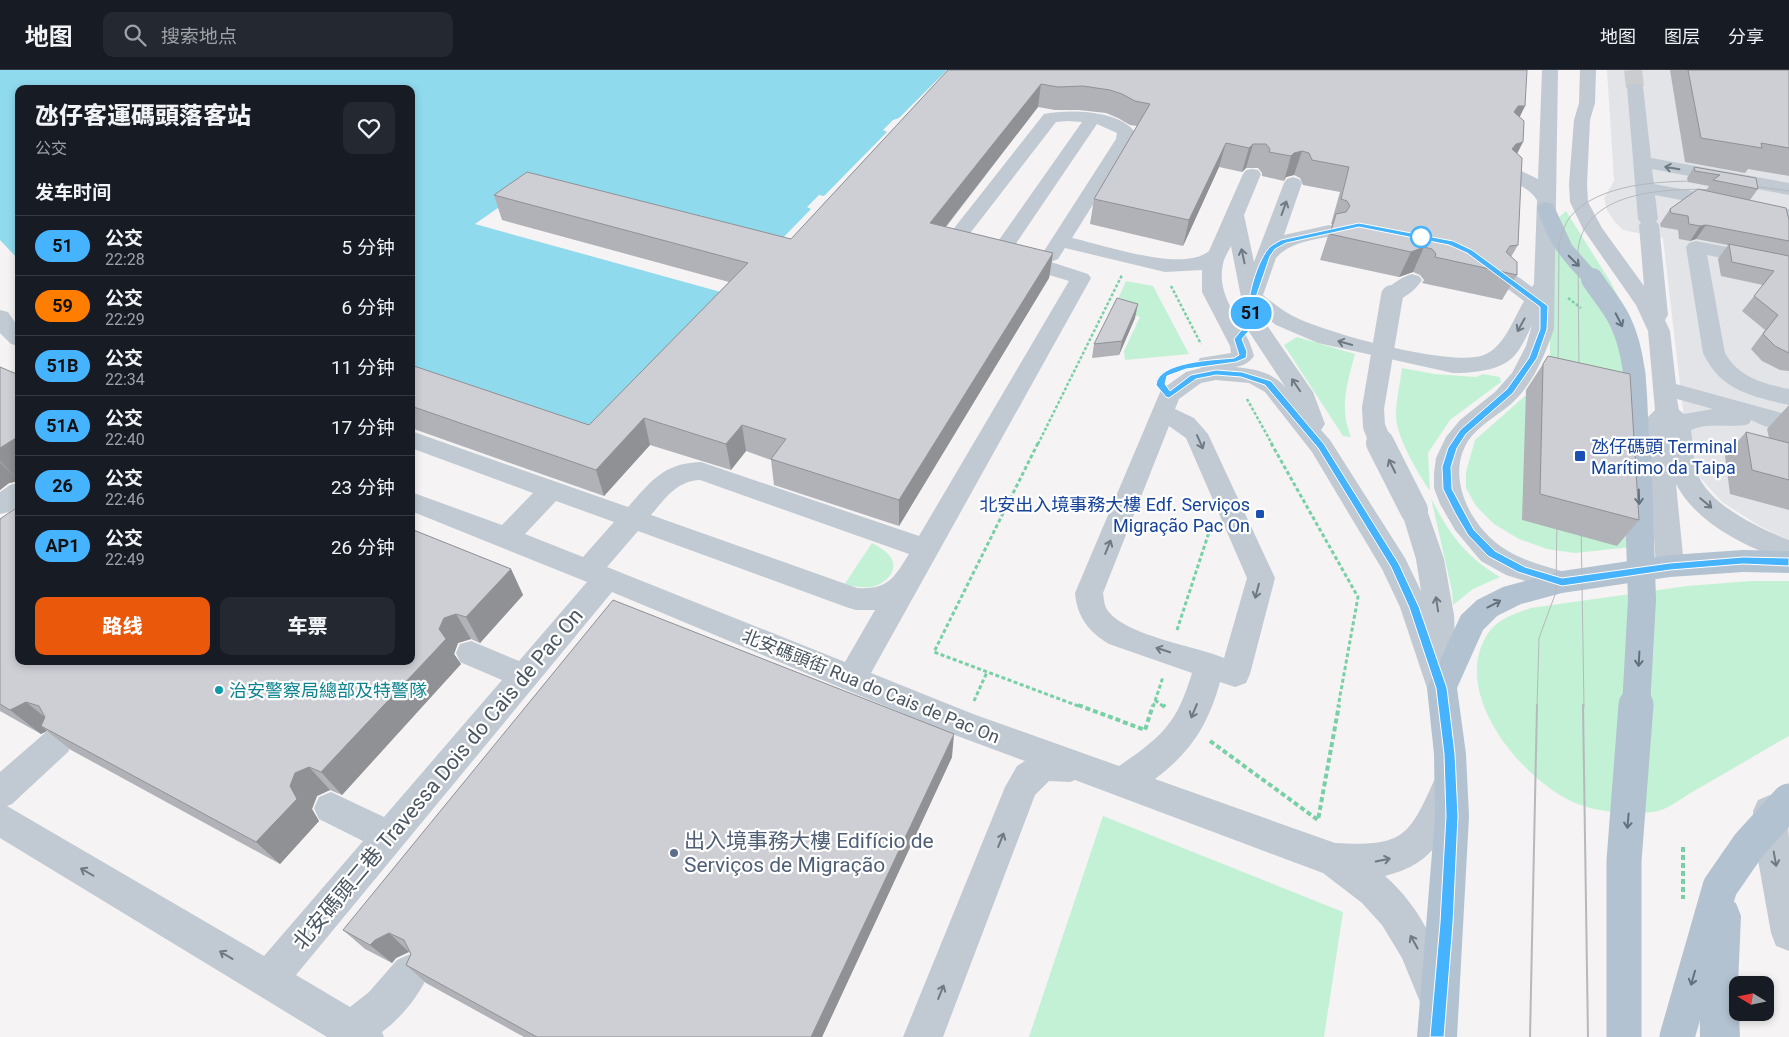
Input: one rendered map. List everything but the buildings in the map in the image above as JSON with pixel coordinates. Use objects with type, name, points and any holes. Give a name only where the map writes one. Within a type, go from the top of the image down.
[{"type":"main road","points":[[1546,204],[1556,239],[1567,254],[1592,279],[1620,321],[1630,350],[1636,391],[1642,600],[1634,746],[1624,860],[1624,1037]]},
{"type":"main road","points":[[1438,1020],[1452,816],[1451,781],[1442,688],[1470,623],[1487,608],[1513,594],[1562,582],[1670,566],[1743,561],[1789,562]]},
{"type":"main road","points":[[1677,1037],[1720,887],[1783,799]]},
{"type":"main road","points":[[1720,1037],[1718,977],[1720,938],[1727,894],[1737,858],[1752,829],[1783,799]]},
{"type":"street","points":[[1550,70],[1541,94],[1548,161],[1541,296],[1544,329],[1533,358],[1523,373],[1510,391],[1463,432],[1453,448],[1446,467],[1447,489],[1471,532],[1492,554],[1522,569],[1562,582]]},
{"type":"street","points":[[1588,70],[1587,103],[1582,120],[1579,202],[1593,229],[1647,305],[1659,330]]},
{"type":"street","points":[[1572,83],[1582,120]]},
{"type":"street","points":[[1635,87],[1659,330],[1669,407],[1684,474],[1692,490],[1703,502],[1736,526],[1789,551]]},
{"type":"street","points":[[851,679],[1081,278],[967,246],[962,241],[962,231],[1046,121],[1064,115],[1120,126],[1127,136],[1051,255],[1045,258],[1010,257]]},
{"type":"street","points":[[1010,257],[1092,119]]},
{"type":"street","points":[[1531,144],[1542,152],[1548,161]]},
{"type":"street","points":[[1511,173],[1528,180],[1541,190],[1546,204]]},
{"type":"street","points":[[1252,174],[1213,264],[1212,282],[1213,292],[1220,310],[1238,339],[1244,352],[1243,356],[1236,360],[1185,367],[1164,374],[1160,385],[1166,404],[1196,434],[1261,578],[1235,674],[1119,636],[1105,628],[1095,617],[1090,605],[1089,593],[1166,404],[1188,380],[1202,374],[1226,372],[1252,376],[1263,380],[1273,388],[1321,446],[1395,566],[1414,607],[1442,688]]},
{"type":"street","points":[[1644,177],[1789,189]]},
{"type":"street","points":[[1644,177],[1789,206]]},
{"type":"street","points":[[1644,177],[1789,215]]},
{"type":"street","points":[[1293,182],[1252,297],[1250,311],[1253,321],[1301,392],[1321,446]]},
{"type":"street","points":[[1234,215],[1252,297],[1284,320],[1326,338],[1352,346],[1458,366],[1489,362],[1506,352],[1541,296]]},
{"type":"street","points":[[1267,256],[1273,248],[1284,241],[1329,231]]},
{"type":"street","points":[[1060,241],[1165,266],[1179,272],[1190,280],[1220,310]]},
{"type":"street","points":[[1789,265],[1696,247],[1714,353],[1718,364],[1725,372],[1739,382],[1789,397]]},
{"type":"street","points":[[1165,266],[1196,265],[1209,261],[1217,254]]},
{"type":"street","points":[[1504,277],[1541,296]]},
{"type":"street","points":[[1412,280],[1392,286],[1373,408],[1374,426],[1414,510],[1430,559],[1439,614],[1442,688]]},
{"type":"street","points":[[0,317],[15,336]]},
{"type":"street","points":[[1238,339],[1253,321]]},
{"type":"street","points":[[1669,407],[1698,418],[1716,415],[1781,421]]},
{"type":"street","points":[[1669,407],[1755,412],[1781,421]]},
{"type":"street","points":[[1669,407],[1658,419],[1670,566]]},
{"type":"street","points":[[415,440],[856,599],[880,599],[891,595],[907,583]]},
{"type":"street","name":"北安碼頭二巷 Travessa Dois do Cais de Pac On","points":[[268,980],[523,676],[597,574],[633,518],[670,478],[690,471],[701,471],[926,549]]},
{"type":"street","points":[[506,537],[552,490]]},
{"type":"street","points":[[0,505],[15,495]]},
{"type":"street","name":"北安碼頭街 Rua do Cais de Pac On","points":[[415,503],[506,537],[851,679],[1079,768],[1335,860],[1371,863],[1388,860],[1409,850],[1428,831],[1438,813],[1451,781]]},
{"type":"street","points":[[471,653],[523,676]]},
{"type":"street","points":[[1122,784],[1156,759],[1188,724],[1210,665]]},
{"type":"street","points":[[0,793],[57,742]]},
{"type":"street","points":[[923,1037],[1022,787],[1029,777],[1043,766],[1079,768]]},
{"type":"street","points":[[1783,799],[1772,843],[1789,933]]},
{"type":"street","points":[[331,808],[389,837]]},
{"type":"street","points":[[0,820],[268,980],[369,1027],[410,973]]},
{"type":"street","name":"北安碼頭街 Rua do Cais de Pac On","points":[[1335,860],[1380,896],[1407,929],[1425,962],[1438,1020]]},
{"type":"path","points":[[1131,276],[1123,275],[934,652],[1145,730],[1213,520]]},
{"type":"shaded area","points":[[1607,70],[1789,70],[1789,540],[1758,525],[1722,502],[1696,473],[1687,444],[1663,238],[1623,230],[1607,210],[1604,198],[1614,181]]},
{"type":"green space","points":[[1566,211],[1610,281],[1626,312],[1646,373],[1641,546],[1575,553],[1547,549],[1519,539],[1494,524],[1476,506],[1466,488],[1466,472],[1475,440],[1550,374],[1550,232],[1558,218]]},
{"type":"green space","points":[[1126,281],[1153,286],[1189,354],[1125,360],[1124,351],[1140,317],[1114,308]]},
{"type":"green space","points":[[1297,337],[1355,354],[1345,396],[1345,416],[1351,437],[1343,436],[1284,345]]},
{"type":"green space","points":[[1402,368],[1434,374],[1476,377],[1483,374],[1500,377],[1501,382],[1450,420],[1428,453],[1430,491],[1408,455],[1397,424],[1397,404]]},
{"type":"green space","points":[[1431,498],[1444,523],[1459,543],[1477,561],[1500,577],[1473,589],[1453,605],[1452,591]]},
{"type":"green space","points":[[872,543],[885,551],[891,558],[893,563],[892,572],[882,583],[872,587],[844,585]]},
{"type":"green space","points":[[1752,581],[1789,581],[1789,736],[1672,805],[1658,811],[1627,813],[1603,811],[1573,802],[1552,790],[1532,773],[1512,753],[1496,730],[1484,705],[1477,680],[1479,655],[1489,632],[1503,620],[1531,608],[1687,586]]},
{"type":"green space","points":[[1103,816],[1343,912],[1324,1037],[1029,1037]]},
{"type":"water","points":[[0,70],[947,70],[899,118],[893,120],[883,130],[887,132],[824,196],[819,195],[807,207],[811,209],[774,247],[532,184],[475,224],[728,294],[592,434],[415,374],[415,85],[15,85],[15,256],[0,240]]},
{"type":"tunnel","points":[[1633,70],[1635,87]]},
{"type":"tram line","points":[[1558,371],[1559,246],[1563,231],[1570,217],[1582,206],[1597,197],[1632,186],[1650,183],[1702,181]]},
{"type":"tram line","points":[[1745,185],[1789,191]]},
{"type":"tram line","points":[[1579,377],[1578,249],[1584,229],[1597,214],[1614,203],[1634,196],[1679,190],[1720,190]]},
{"type":"tram line","points":[[1537,707],[1539,638],[1556,592],[1557,516]]},
{"type":"tram line","points":[[1581,522],[1584,707]]},
{"type":"tram line","points":[[1530,1037],[1537,705]]},
{"type":"tram line","points":[[1583,705],[1588,1037]]},
{"type":"bus line","name":"51","points":[[1437,1037],[1452,816],[1450,754],[1442,688],[1414,607],[1395,566],[1321,446],[1268,383],[1242,374],[1226,372],[1202,374],[1188,380],[1169,395],[1160,385],[1164,374],[1171,370],[1211,362],[1236,360],[1243,356],[1244,352],[1238,339],[1253,321],[1250,311],[1252,297],[1267,256],[1273,248],[1284,241],[1359,225],[1450,243],[1469,252],[1544,306],[1544,329],[1533,358],[1510,391],[1463,432],[1453,448],[1446,467],[1447,489],[1471,532],[1492,554],[1522,569],[1562,582],[1670,566],[1743,561],[1789,562]]},
{"type":"place","name":"氹仔碼頭 Terminal Marítimo da Taipa","points":[[1580,456]]},
{"type":"place","name":"北安出入境事務大樓 Edf. Serviços Migração Pac On","points":[[1260,514]]},
{"type":"place","name":"治安警察局總部及特警隊","points":[[219,690]]},
{"type":"place","name":"出入境事務大樓 Edifício de Serviços de Migração","points":[[674,853]]}]
